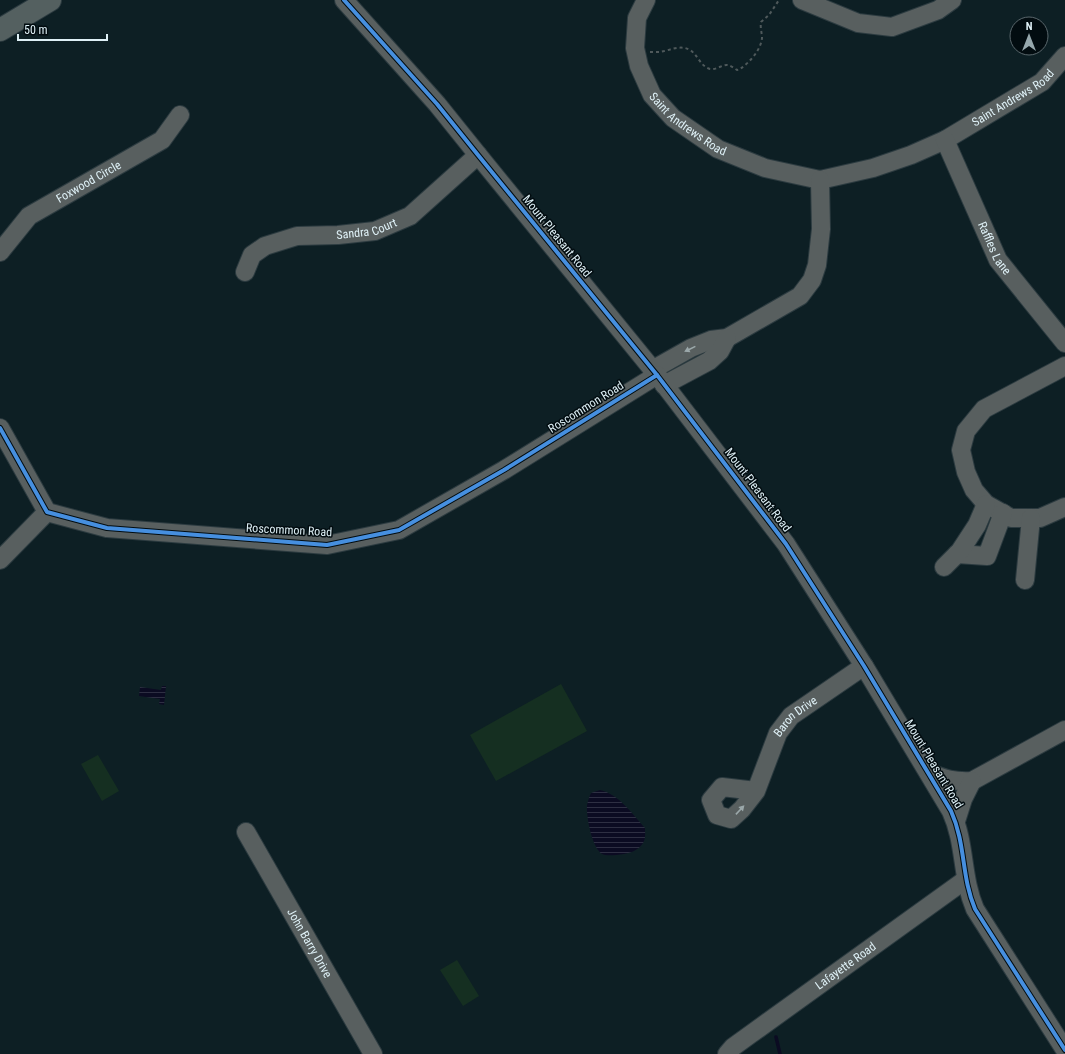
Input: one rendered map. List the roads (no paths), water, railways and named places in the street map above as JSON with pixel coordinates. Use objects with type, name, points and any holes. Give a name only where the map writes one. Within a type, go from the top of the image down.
[{"type":"main road","points":[[0,30],[50,0]]},
{"type":"street","name":"Mount Pleasant Road","points":[[344,0],[437,104],[658,377],[786,544],[864,666],[951,811],[956,821],[962,846],[965,880],[974,909],[1065,1050]]},
{"type":"street","name":"Saint Andrews Road","points":[[646,0],[638,18],[635,48],[639,66],[652,94],[673,118],[718,150],[765,168],[820,180],[873,168],[911,155],[945,140],[1042,82],[1065,56]]},
{"type":"street","points":[[802,0],[858,23],[892,27],[938,10],[952,0]]},
{"type":"street","name":"Foxwood Circle","points":[[0,252],[28,216],[162,140],[180,115]]},
{"type":"street","name":"Raffles Lane","points":[[945,140],[998,260],[1065,342]]},
{"type":"street","name":"Sandra Court","points":[[245,272],[252,255],[265,246],[297,236],[338,235],[376,231],[410,216],[478,155]]},
{"type":"street","points":[[658,377],[709,361],[720,351],[727,338],[800,296],[812,280],[817,265],[820,242],[820,180]]},
{"type":"street","points":[[1065,366],[1020,388],[984,409],[966,431],[961,450],[966,472],[974,490],[986,504],[1011,518],[1040,518],[1065,507]]},
{"type":"street","name":"Roscommon Road","points":[[47,512],[107,528],[327,545],[399,530],[504,470],[658,377]]},
{"type":"street","points":[[0,428],[47,512],[0,560]]},
{"type":"street","points":[[944,567],[957,554],[976,525],[986,504]]},
{"type":"street","points":[[957,554],[987,556],[1003,513]]},
{"type":"street","points":[[1025,580],[1031,518]]},
{"type":"street","name":"Baron Drive","points":[[756,791],[778,733],[791,716],[864,666]]},
{"type":"street","points":[[928,772],[950,781],[972,781],[1065,730]]},
{"type":"street","points":[[956,821],[960,807],[972,781]]},
{"type":"street","name":"John Barry Drive","points":[[246,832],[374,1054]]},
{"type":"street","name":"Lafayette Road","points":[[727,1054],[733,1047],[750,1034],[965,880]]},
{"type":"water","points":[[162,686],[166,686],[164,705],[159,704],[160,699],[139,696],[140,687],[161,690]]},
{"type":"water","points":[[600,790],[607,792],[619,800],[645,828],[644,841],[635,850],[623,854],[613,855],[605,855],[598,851],[589,824],[587,805],[591,793]]},
{"type":"waterway","points":[[776,1037],[780,1054]]}]
